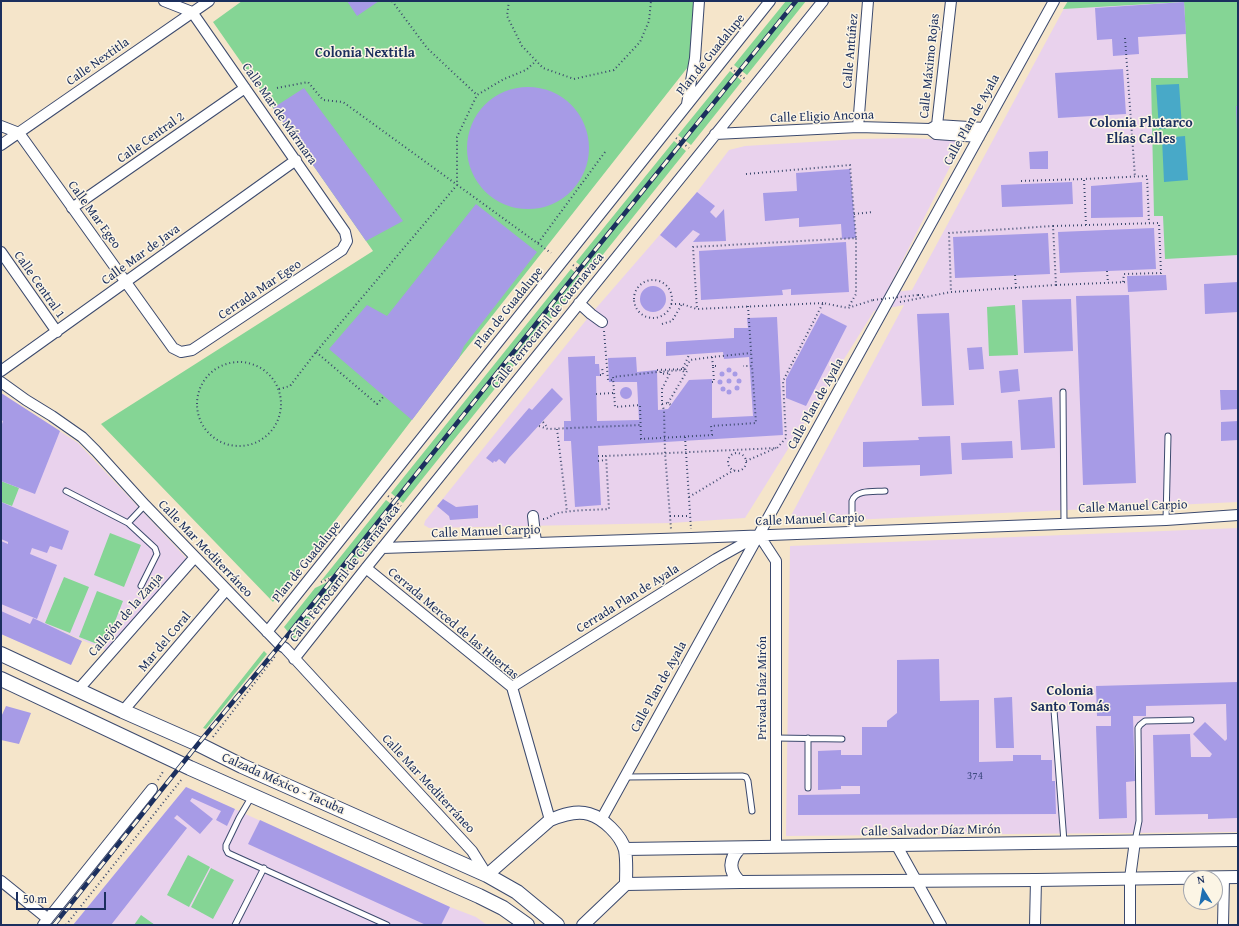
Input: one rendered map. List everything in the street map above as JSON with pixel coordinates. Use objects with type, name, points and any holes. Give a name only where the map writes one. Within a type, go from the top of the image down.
[{"type":"main road","name":"Calzada México - Tacuba","points":[[1,654],[198,744],[242,766],[487,875],[517,892],[558,925]]},
{"type":"main road","name":"Calzada México - Tacuba","points":[[2,682],[479,896],[504,908],[527,925]]},
{"type":"main road","points":[[146,746],[154,746],[160,738],[161,734],[156,726]]},
{"type":"main road","points":[[227,784],[224,780],[223,774],[225,769],[228,766],[233,765],[242,766]]},
{"type":"street","name":"Calle Nextitla","points":[[1,145],[209,1]]},
{"type":"street","points":[[686,106],[695,58],[699,1]]},
{"type":"street","name":"Plan de Guadalupe","points":[[267,632],[770,1]]},
{"type":"street","name":"Calle Ferrocarril de Cuernavaca","points":[[294,659],[823,1]]},
{"type":"street","name":"Calle Antúñez","points":[[858,127],[868,1]]},
{"type":"street","name":"Calle Máximo Rojas","points":[[934,129],[951,1]]},
{"type":"street","name":"Calle Plan de Ayala","points":[[601,820],[1054,1]]},
{"type":"street","points":[[170,2],[192,12]]},
{"type":"street","name":"Calle Mar de Mármara","points":[[192,12],[345,232]]},
{"type":"street","name":"Calle Central 2","points":[[72,208],[245,88]]},
{"type":"street","points":[[1,126],[19,133]]},
{"type":"street","name":"Calle Eligio Ancona","points":[[715,134],[858,127],[934,129],[984,128]]},
{"type":"street","name":"Calle Eligio Ancona","points":[[934,129],[979,137]]},
{"type":"street","name":"Calle Mar Egeo","points":[[19,133],[173,348]]},
{"type":"street","name":"Calle Mar de Java","points":[[1,372],[296,160]]},
{"type":"street","name":"Cerrada Mar Egeo","points":[[173,348],[181,352],[192,350],[342,250],[347,241],[345,232]]},
{"type":"street","name":"Calle Central 1","points":[[1,252],[56,332]]},
{"type":"street","points":[[579,303],[603,327]]},
{"type":"street","name":"Calle Mar Mediterráneo","points":[[1,382],[82,437],[96,450],[145,505],[226,590],[280,645],[285,648],[472,851],[487,875]]},
{"type":"street","name":"Calle Manuel Carpio","points":[[382,548],[691,538],[1238,516]]},
{"type":"street","points":[[533,518],[536,543]]},
{"type":"street","name":"Cerrada Plan de Ayala","points":[[512,687],[716,559],[760,535]]},
{"type":"street","name":"Privada Díaz Mirón","points":[[760,535],[776,561],[776,847]]},
{"type":"street","name":"Callejón de la Zanja","points":[[78,690],[195,556]]},
{"type":"street","name":"Cerrada Merced de las Huertas","points":[[366,568],[512,687],[550,820]]},
{"type":"street","name":"Mar del Coral","points":[[123,711],[226,590]]},
{"type":"street","points":[[1,881],[46,922],[152,789]]},
{"type":"street","points":[[487,875],[550,820],[561,815],[575,813],[590,814],[601,820],[612,828],[620,838],[625,849],[627,868],[626,884]]},
{"type":"street","name":"Calle Salvador Díaz Mirón","points":[[625,849],[1238,840]]},
{"type":"street","points":[[1130,925],[1130,878],[1135,841]]},
{"type":"street","points":[[897,846],[941,925]]},
{"type":"street","points":[[740,848],[732,858],[731,865],[735,877],[740,882]]},
{"type":"street","points":[[583,925],[626,884],[1238,877]]},
{"type":"street","points":[[1223,925],[1224,878]]},
{"type":"street","points":[[1035,925],[1036,880]]},
{"type":"lane","points":[[1064,392],[1064,523]]},
{"type":"lane","points":[[1166,520],[1168,436]]},
{"type":"lane","points":[[66,491],[128,524],[155,548],[157,554],[141,586]]},
{"type":"lane","points":[[852,531],[852,501],[854,497],[859,493],[885,491]]},
{"type":"lane","points":[[128,524],[145,505]]},
{"type":"lane","points":[[1054,710],[1064,843]]},
{"type":"lane","points":[[1135,841],[1139,821],[1138,728],[1145,721],[1191,720]]},
{"type":"lane","points":[[776,738],[842,739]]},
{"type":"lane","points":[[808,738],[808,788]]},
{"type":"lane","points":[[625,776],[746,777],[748,781],[752,811]]},
{"type":"lane","points":[[252,795],[226,845],[228,853],[387,925]]},
{"type":"lane","points":[[235,925],[264,868]]},
{"type":"path","points":[[392,1],[427,48],[477,95]]},
{"type":"path","points":[[508,1],[507,16],[522,46],[543,68],[574,79],[614,70],[640,42],[650,21],[651,1]]},
{"type":"path","points":[[1125,38],[1135,177]]},
{"type":"path","points":[[279,389],[290,386],[316,352],[457,185],[457,137],[477,95],[504,79],[526,70],[536,61]]},
{"type":"path","points":[[731,68],[745,79]]},
{"type":"path","points":[[277,88],[308,82],[323,100],[343,102],[552,253]]},
{"type":"path","points":[[675,137],[689,148]]},
{"type":"path","points":[[538,242],[605,152]]},
{"type":"path","points":[[746,174],[850,165],[856,238],[856,294],[848,308]]},
{"type":"path","points":[[1021,181],[1147,176],[1149,223]]},
{"type":"path","points":[[1084,179],[1086,225]]},
{"type":"path","points":[[854,214],[873,212]]},
{"type":"path","points":[[951,292],[949,234],[1053,226],[1159,223],[1161,273],[1124,274],[1123,282]]},
{"type":"path","points":[[1053,226],[1056,285]]},
{"type":"path","points":[[697,309],[693,247],[856,238]]},
{"type":"path","points":[[572,265],[585,276]]},
{"type":"path","points":[[1107,271],[1108,283]]},
{"type":"path","points":[[1015,276],[1016,288]]},
{"type":"path","points":[[651,280],[657,281],[663,283],[671,292],[671,304],[664,315],[651,318],[640,313],[636,308],[634,295],[640,285],[651,280]]},
{"type":"path","points":[[886,304],[951,292],[1127,282]]},
{"type":"path","points":[[671,304],[682,304],[697,309],[823,303],[848,308],[873,300],[930,295]]},
{"type":"path","points":[[689,497],[734,470],[742,469],[746,462],[777,448],[786,438],[783,381],[823,303]]},
{"type":"path","points":[[662,324],[672,321],[682,304]]},
{"type":"path","points":[[748,306],[756,423],[712,426],[712,435],[641,439],[640,405],[615,407],[613,377],[682,370],[684,372],[690,360],[751,352]]},
{"type":"path","points":[[603,327],[608,380],[613,380]]},
{"type":"path","points":[[316,352],[377,404],[384,396]]},
{"type":"path","points":[[683,368],[690,354]]},
{"type":"path","points":[[712,357],[714,366],[714,382],[712,382]]},
{"type":"path","points":[[233,362],[247,363],[261,368],[272,377],[279,389],[281,403],[279,416],[273,429],[263,438],[251,444],[237,446],[224,443],[212,436],[203,426],[198,413],[197,400],[200,387],[208,375],[220,366],[233,362]]},
{"type":"path","points":[[600,374],[603,375],[602,367],[607,366]]},
{"type":"path","points":[[743,366],[752,366]]},
{"type":"path","points":[[656,370],[683,368]]},
{"type":"path","points":[[668,403],[687,372],[683,368]]},
{"type":"path","points":[[661,372],[661,374],[670,373],[662,389],[662,404],[664,410],[665,453],[672,538]]},
{"type":"path","points":[[596,394],[614,393]]},
{"type":"path","points":[[662,404],[668,403],[671,405]]},
{"type":"path","points":[[543,422],[548,430]]},
{"type":"path","points":[[539,426],[548,430],[641,425]]},
{"type":"path","points":[[557,429],[567,512]]},
{"type":"path","points":[[685,437],[691,538]]},
{"type":"path","points":[[598,456],[777,448]]},
{"type":"path","points":[[734,470],[729,467],[728,464],[731,456],[736,453],[744,456],[746,462]]},
{"type":"path","points":[[533,518],[548,519],[555,514],[567,512],[609,509],[606,456]]},
{"type":"path","points":[[598,461],[606,460]]},
{"type":"path","points":[[387,496],[401,506]]},
{"type":"path","points":[[670,516],[690,516]]},
{"type":"path","points":[[320,582],[354,569]]},
{"type":"path","points":[[217,733],[275,656]]},
{"type":"path","points":[[152,789],[172,759]]},
{"type":"path","points":[[66,925],[177,784]]},
{"type":"shaded area","points":[[1068,1],[1238,1],[1238,502],[787,523],[904,305],[874,311],[745,518],[671,523],[429,528],[424,525],[425,521],[591,314],[697,192],[729,150],[745,146],[859,139],[912,138],[963,141],[886,293],[912,290]]},
{"type":"shaded area","points":[[1,393],[78,443],[189,561],[108,651],[33,619],[22,643],[1,634]]},
{"type":"shaded area","points":[[1238,528],[1238,832],[786,836],[790,546]]},
{"type":"shaded area","points":[[186,787],[450,907],[476,917],[487,925],[73,925]]},
{"type":"green space","points":[[242,1],[697,1],[695,58],[459,358],[273,602],[101,424],[373,251],[213,22]]},
{"type":"green space","points":[[786,1],[806,1],[747,75],[734,65]]},
{"type":"green space","points":[[1068,1],[1238,1],[1238,255],[1165,259],[1163,216],[1154,216],[1151,78],[1188,78],[1184,2],[1063,9]]},
{"type":"green space","points":[[730,71],[742,81],[691,145],[678,135]]},
{"type":"green space","points":[[674,141],[686,151],[589,272],[576,262]]},
{"type":"green space","points":[[571,269],[583,279],[403,503],[391,493]]},
{"type":"green space","points":[[1015,305],[1018,355],[989,356],[987,307]]},
{"type":"green space","points":[[1,481],[19,488],[12,506],[1,502]]},
{"type":"green space","points":[[386,500],[398,509],[353,565],[321,581]]},
{"type":"green space","points":[[110,533],[141,545],[124,587],[94,575]]},
{"type":"green space","points":[[347,573],[294,639],[284,627],[315,588]]},
{"type":"green space","points":[[64,577],[89,587],[70,633],[45,623]]},
{"type":"green space","points":[[97,591],[123,601],[105,647],[79,637]]},
{"type":"green space","points":[[264,651],[267,654],[206,729],[203,728]]},
{"type":"green space","points":[[188,855],[210,867],[189,907],[167,895]]},
{"type":"green space","points":[[211,868],[234,880],[213,919],[191,907]]},
{"type":"green space","points":[[141,915],[155,925],[134,925]]},
{"type":"water","points":[[1179,84],[1182,127],[1159,129],[1156,85]]},
{"type":"water","points":[[1185,136],[1188,180],[1164,182],[1162,138]]},
{"type":"building","points":[[347,1],[379,1],[357,16]]},
{"type":"building","points":[[1184,2],[1186,34],[1138,37],[1139,54],[1113,56],[1112,39],[1097,40],[1095,8]]},
{"type":"building","points":[[1123,69],[1126,114],[1058,118],[1055,73]]},
{"type":"building","points":[[528,87],[540,88],[551,92],[562,97],[571,105],[579,114],[584,125],[588,136],[588,160],[584,171],[579,182],[571,191],[562,199],[551,204],[540,208],[528,209],[516,208],[505,204],[494,199],[485,191],[477,182],[472,171],[468,160],[467,148],[468,136],[472,125],[477,114],[485,105],[494,97],[505,92],[516,88]]},
{"type":"building","points":[[304,88],[403,221],[366,241],[273,108]]},
{"type":"building","points":[[1236,106],[1238,106],[1238,131],[1237,131]]},
{"type":"building","points":[[1048,151],[1048,169],[1030,169],[1029,152]]},
{"type":"building","points":[[850,169],[856,238],[842,239],[841,224],[799,227],[799,218],[765,221],[763,193],[797,191],[796,173]]},
{"type":"building","points":[[1072,182],[1073,204],[1002,207],[1001,185]]},
{"type":"building","points":[[1142,182],[1143,217],[1091,218],[1091,186]]},
{"type":"building","points":[[697,192],[715,206],[710,212],[716,218],[724,209],[726,241],[693,242],[700,234],[693,230],[676,248],[660,235]]},
{"type":"building","points":[[476,204],[537,252],[464,346],[459,358],[412,420],[329,349],[367,305],[387,316]]},
{"type":"building","points":[[1154,228],[1156,269],[1060,273],[1058,232]]},
{"type":"building","points":[[1048,233],[1050,274],[955,278],[953,237]]},
{"type":"building","points":[[846,242],[849,292],[791,295],[791,289],[782,290],[783,295],[701,300],[699,251]]},
{"type":"building","points":[[1166,275],[1167,290],[1128,292],[1127,276]]},
{"type":"building","points":[[1238,282],[1238,312],[1205,314],[1204,284]]},
{"type":"building","points":[[653,286],[662,290],[666,299],[662,308],[653,312],[644,308],[640,299],[644,290]]},
{"type":"building","points":[[1129,295],[1136,483],[1083,485],[1076,296]]},
{"type":"building","points":[[1071,299],[1073,351],[1024,353],[1022,300]]},
{"type":"building","points":[[821,313],[847,326],[806,406],[786,398],[786,379]]},
{"type":"building","points":[[949,313],[954,405],[922,406],[917,314]]},
{"type":"building","points":[[777,317],[783,435],[598,446],[601,505],[575,507],[571,441],[564,441],[564,421],[571,421],[568,357],[595,356],[595,364],[599,364],[600,376],[596,376],[597,421],[639,420],[637,382],[609,382],[608,358],[636,357],[637,372],[657,370],[658,410],[668,409],[689,380],[712,379],[712,418],[753,416],[749,357],[724,359],[723,352],[666,356],[666,342],[734,338],[734,328],[748,328],[747,318]]},
{"type":"building","points":[[982,347],[984,369],[969,370],[967,348]]},
{"type":"building","points":[[727,368],[731,368],[731,372],[727,372]]},
{"type":"building","points":[[1018,369],[1020,391],[1001,393],[999,371]]},
{"type":"building","points":[[720,372],[724,372],[724,376],[720,376]]},
{"type":"building","points":[[733,372],[737,372],[737,376],[733,376]]},
{"type":"building","points":[[727,379],[731,379],[731,383],[727,383]]},
{"type":"building","points":[[737,379],[741,379],[741,383],[737,383]]},
{"type":"building","points":[[718,380],[722,380],[722,384],[718,384]]},
{"type":"building","points":[[735,386],[739,386],[739,390],[735,390]]},
{"type":"building","points":[[624,387],[628,387],[632,393],[628,399],[624,399],[620,395],[620,391]]},
{"type":"building","points":[[721,387],[725,387],[725,391],[721,391]]},
{"type":"building","points":[[552,388],[563,399],[505,464],[499,459],[493,463],[486,458],[529,408],[532,410]]},
{"type":"building","points":[[727,390],[731,390],[731,394],[727,394]]},
{"type":"building","points":[[1220,390],[1238,390],[1238,409],[1221,410]]},
{"type":"building","points":[[1,393],[60,431],[35,494],[1,481],[1,427],[3,421],[1,420]]},
{"type":"building","points":[[1052,397],[1055,448],[1021,450],[1018,400]]},
{"type":"building","points":[[1238,421],[1238,440],[1221,441],[1221,422]]},
{"type":"building","points":[[950,436],[952,474],[920,476],[920,465],[863,467],[863,442],[919,440],[918,437]]},
{"type":"building","points":[[1012,441],[1013,458],[962,460],[961,443]]},
{"type":"building","points":[[443,499],[456,507],[478,505],[478,518],[450,520],[449,516],[437,506]]},
{"type":"building","points":[[1,502],[69,531],[62,550],[50,546],[47,553],[32,548],[30,554],[57,565],[37,619],[1,604],[1,541],[8,544],[8,542],[1,539]]},
{"type":"building","points":[[1,611],[30,624],[33,618],[82,641],[71,665],[1,634]]},
{"type":"building","points":[[939,659],[940,701],[979,700],[979,762],[1013,761],[1013,755],[1041,755],[1041,760],[1052,760],[1052,781],[1055,781],[1056,814],[798,815],[798,795],[860,794],[860,786],[841,786],[841,789],[818,790],[818,751],[841,750],[841,755],[862,755],[862,727],[887,727],[887,721],[897,713],[897,660]]},
{"type":"building","points":[[1238,682],[1237,818],[1208,819],[1208,814],[1155,815],[1153,735],[1190,734],[1191,757],[1210,757],[1212,754],[1193,734],[1205,722],[1225,741],[1227,739],[1226,704],[1146,706],[1146,716],[1133,716],[1135,781],[1126,782],[1127,818],[1099,819],[1096,726],[1111,726],[1111,716],[1097,716],[1096,686]]},
{"type":"building","points":[[1012,697],[1014,748],[996,748],[994,698]]},
{"type":"building","points":[[6,706],[31,713],[19,744],[1,740],[1,717]]},
{"type":"building","points":[[186,787],[235,809],[227,826],[216,820],[221,811],[192,798],[190,801],[213,819],[200,834],[177,815],[174,818],[187,828],[111,925],[73,925]]},
{"type":"building","points":[[260,820],[450,907],[441,925],[426,925],[248,844]]},
{"type":"railway","points":[[54,925],[796,1]]},
{"type":"district","name":"Colonia Nextitla","points":[[365,53]]},
{"type":"district","name":"Colonia Plutarco Elías Calles","points":[[1141,132]]},
{"type":"district","name":"Colonia Santo Tomás","points":[[1070,700]]}]
